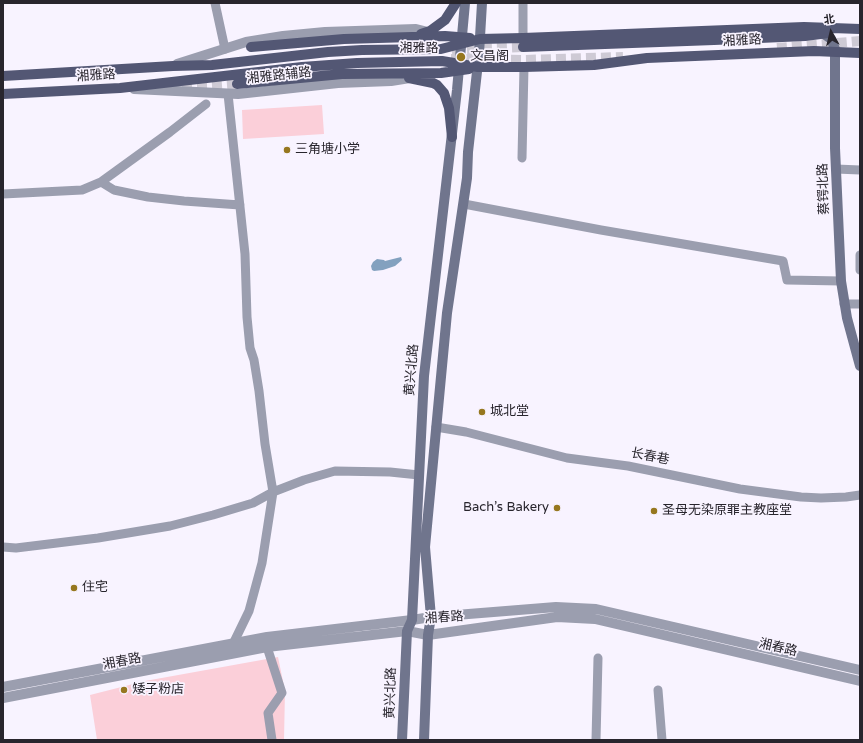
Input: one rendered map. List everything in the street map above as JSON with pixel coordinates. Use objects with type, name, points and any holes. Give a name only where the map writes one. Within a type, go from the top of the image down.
[{"type":"main road","points":[[412,36],[428,32],[445,20],[456,3]]},
{"type":"main road","name":"黄兴北路","points":[[402,740],[407,631],[412,620],[424,376],[452,136],[465,3]]},
{"type":"main road","points":[[424,740],[428,635],[431,617],[425,547],[447,313],[467,178],[468,152],[478,67],[482,3]]},
{"type":"main road","points":[[804,27],[812,28],[824,33]]},
{"type":"main road","name":"湘雅路","points":[[523,42],[804,27],[858,29]]},
{"type":"main road","name":"湘雅路","points":[[3,76],[212,65],[356,50],[441,49],[462,40],[480,39],[523,42],[699,41],[805,36],[858,29]]},
{"type":"main road","name":"蔡锷北路","points":[[824,33],[831,39],[835,52],[836,169],[841,281],[844,304],[860,366]]},
{"type":"main road","points":[[251,47],[344,39],[412,36],[445,36],[462,40]]},
{"type":"main road","name":"湘雅路","points":[[3,94],[120,88],[327,65],[434,61],[459,67],[594,66],[647,58],[814,51],[860,54]]},
{"type":"main road","points":[[237,84],[342,74],[441,73],[459,67]]},
{"type":"main road","points":[[378,74],[429,81],[437,85],[446,98],[449,108],[452,136]]},
{"type":"street","points":[[215,3],[225,49]]},
{"type":"street","points":[[523,3],[523,42]]},
{"type":"street","points":[[172,66],[251,40],[319,33],[416,29],[445,36]]},
{"type":"street","points":[[522,158],[524,67]]},
{"type":"street","name":"湘雅路辅路","points":[[120,88],[238,94],[338,83],[391,81],[441,73]]},
{"type":"street","points":[[228,94],[245,254],[246,318],[250,348],[260,391],[265,444],[273,492],[262,563],[249,611],[234,644]]},
{"type":"street","points":[[3,194],[82,190],[101,182],[206,104]]},
{"type":"street","points":[[836,169],[860,170]]},
{"type":"street","points":[[101,182],[114,190],[148,197],[240,205]]},
{"type":"street","points":[[464,204],[601,230],[783,261],[787,280],[841,281]]},
{"type":"street","points":[[860,255],[860,270]]},
{"type":"street","points":[[844,304],[860,304]]},
{"type":"street","name":"长春巷","points":[[436,427],[502,441],[567,458],[628,466],[740,489],[808,497],[846,497],[860,495]]},
{"type":"street","points":[[3,547],[16,548],[98,538],[170,526],[252,503],[273,492],[304,480],[335,471],[390,472],[419,475]]},
{"type":"street","name":"湘春路","points":[[3,687],[267,637],[431,617],[556,607],[596,609],[860,670]]},
{"type":"street","name":"湘春路","points":[[3,698],[267,647],[407,631],[428,635],[556,617],[595,619],[860,681]]},
{"type":"street","points":[[267,647],[282,693],[268,712],[272,740]]},
{"type":"street","points":[[596,740],[598,658]]},
{"type":"street","points":[[658,690],[662,740]]},
{"type":"shaded area","points":[[322,105],[324,134],[243,139],[242,110]]},
{"type":"shaded area","points":[[278,657],[285,691],[284,740],[97,740],[90,695],[145,681]]},
{"type":"water","points":[[401,257],[402,260],[395,266],[383,270],[372,270],[371,266],[377,259],[385,261]]},
{"type":"tunnel","points":[[777,48],[860,41]]},
{"type":"tunnel","points":[[452,50],[523,47]]},
{"type":"tunnel","points":[[451,59],[523,60],[623,57]]},
{"type":"tunnel","points":[[167,86],[210,86],[237,84]]},
{"type":"place","name":"文昌阁","points":[[461,57]]},
{"type":"place","name":"三角塘小学","points":[[287,150]]},
{"type":"place","name":"城北堂","points":[[482,412]]},
{"type":"place","name":"Bach’s Bakery","points":[[557,508]]},
{"type":"place","name":"圣母无染原罪主教座堂","points":[[654,511]]},
{"type":"place","name":"住宅","points":[[74,588]]},
{"type":"place","name":"矮子粉店","points":[[124,690]]}]
